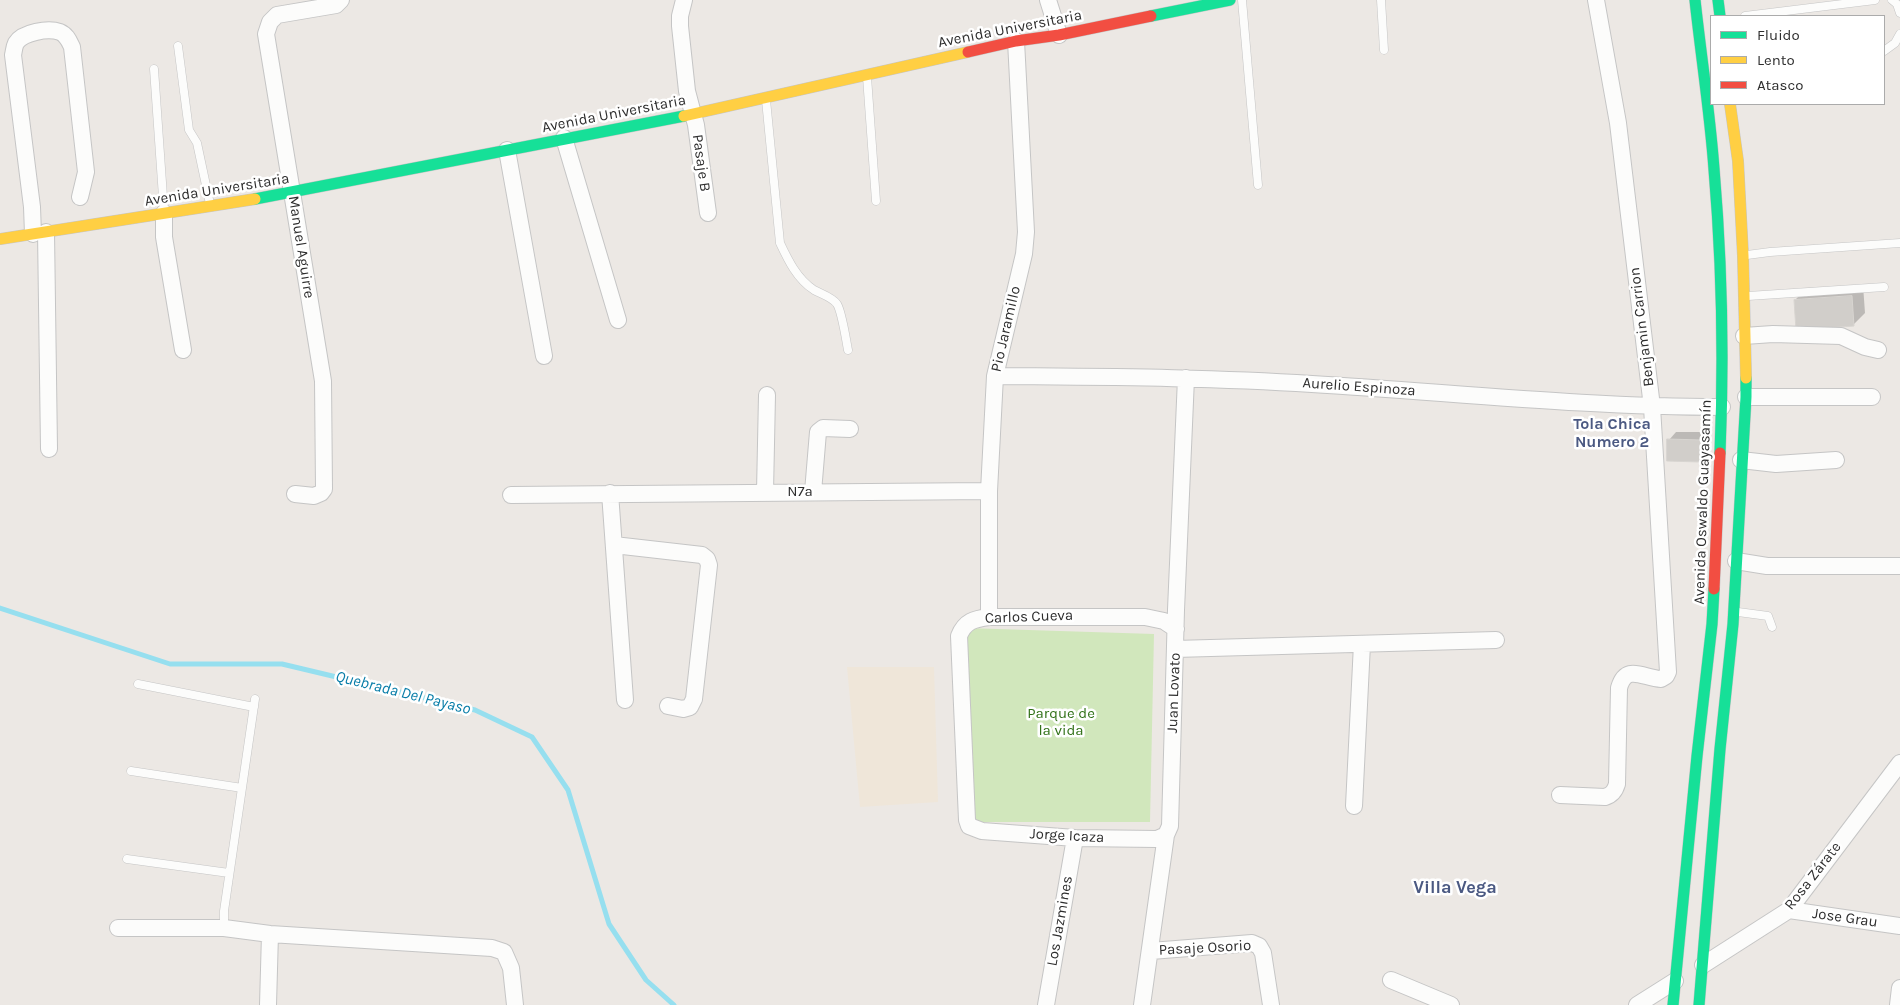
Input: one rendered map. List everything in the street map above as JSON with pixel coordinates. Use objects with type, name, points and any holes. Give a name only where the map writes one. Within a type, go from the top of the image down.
[{"type":"main road","name":"Avenida Universitaria","points":[[0,239],[292,194],[564,138],[693,114],[1016,41],[1059,35],[1230,0]]},
{"type":"main road","name":"Avenida Oswaldo Guayasamín","points":[[1673,1005],[1712,624],[1722,407],[1719,242],[1714,167],[1696,0]]},
{"type":"main road","points":[[1718,0],[1720,15]]},
{"type":"main road","points":[[1699,1005],[1733,612],[1746,397],[1743,256],[1738,161],[1730,105]]},
{"type":"street","name":"Manuel Aguirre","points":[[295,494],[314,496],[321,494],[324,489],[324,402],[321,366],[266,34],[276,7],[336,5],[341,0]]},
{"type":"street","name":"Pasaje B","points":[[684,0],[680,16],[680,26],[687,91],[693,114],[708,213]]},
{"type":"street","points":[[1048,0],[1059,35]]},
{"type":"street","name":"Benjamin Carrion","points":[[1560,795],[1605,797],[1615,790],[1617,784],[1619,688],[1621,681],[1626,675],[1632,673],[1662,679],[1668,672],[1652,407],[1618,123],[1596,0]]},
{"type":"street","points":[[49,450],[40,233],[32,207],[13,55],[15,44],[23,36],[38,31],[60,32],[68,38],[72,47],[86,172],[80,197]]},
{"type":"street","name":"Pio Jaramillo","points":[[989,617],[989,491],[995,376],[1024,254],[1026,232],[1016,41]]},
{"type":"street","points":[[564,138],[618,320]]},
{"type":"street","points":[[507,150],[544,356]]},
{"type":"street","points":[[164,213],[164,237],[184,350]]},
{"type":"street","points":[[1744,336],[1773,334],[1841,336],[1865,347],[1878,350]]},
{"type":"street","name":"Aurelio Espinoza","points":[[995,376],[1186,378],[1310,384],[1652,407],[1722,407]]},
{"type":"street","name":"Juan Lovato","points":[[1142,1005],[1166,836],[1170,826],[1186,378]]},
{"type":"street","points":[[765,492],[767,395]]},
{"type":"street","points":[[1746,397],[1872,397]]},
{"type":"street","points":[[813,492],[818,432],[822,428],[850,429]]},
{"type":"street","points":[[1741,460],[1776,464],[1836,460]]},
{"type":"street","name":"N7a","points":[[511,495],[989,491]]},
{"type":"street","points":[[610,493],[625,700]]},
{"type":"street","points":[[614,545],[702,555],[707,559],[709,565],[694,699],[690,707],[683,709],[668,706]]},
{"type":"street","points":[[1736,561],[1767,566],[1900,566]]},
{"type":"street","name":"Carlos Cueva","points":[[969,826],[959,636],[963,627],[968,622],[989,617],[1145,617],[1164,621],[1176,629]]},
{"type":"street","points":[[1175,649],[1496,640]]},
{"type":"street","points":[[1354,806],[1362,644]]},
{"type":"street","name":"Rosa Zárate","points":[[1703,965],[1789,910],[1900,763]]},
{"type":"street","name":"Jorge Icaza","points":[[969,826],[982,831],[1075,838],[1157,839],[1166,836]]},
{"type":"street","name":"Los Jazmines","points":[[1046,1005],[1075,838]]},
{"type":"street","name":"Jose Grau","points":[[1789,910],[1900,926]]},
{"type":"street","points":[[118,928],[224,928],[270,934],[492,948],[504,952],[511,968],[515,1005]]},
{"type":"street","points":[[268,1005],[270,934]]},
{"type":"street","name":"Pasaje Osorio","points":[[1150,951],[1252,943],[1259,946],[1263,953],[1271,1005]]},
{"type":"street","points":[[1390,980],[1451,1005]]},
{"type":"street","points":[[1636,1005],[1675,982]]},
{"type":"street","points":[[1898,1005],[1900,988]]},
{"type":"lane","points":[[1242,0],[1258,185]]},
{"type":"lane","points":[[1381,0],[1384,50]]},
{"type":"lane","points":[[1753,15],[1875,0]]},
{"type":"lane","points":[[1892,0],[1897,4],[1900,14]]},
{"type":"lane","points":[[1885,50],[1895,43],[1900,34]]},
{"type":"lane","points":[[178,46],[189,130],[197,143],[209,190],[211,206]]},
{"type":"lane","points":[[154,69],[165,202],[164,213]]},
{"type":"lane","points":[[866,75],[876,201]]},
{"type":"lane","points":[[766,98],[780,242],[799,277],[813,290],[837,304],[848,350]]},
{"type":"lane","points":[[1743,256],[1770,252],[1900,243]]},
{"type":"lane","points":[[1744,296],[1884,288]]},
{"type":"lane","points":[[1733,612],[1768,616],[1772,627]]},
{"type":"lane","points":[[138,684],[254,703],[224,911],[224,928]]},
{"type":"lane","points":[[131,771],[242,788]]},
{"type":"lane","points":[[127,859],[230,873]]},
{"type":"shaded area","points":[[847,667],[934,667],[938,802],[860,807]]},
{"type":"green space","name":"Parque de la vida","points":[[966,628],[1154,634],[1150,822],[973,822]]},
{"type":"building","points":[[1852,296],[1854,326],[1796,330],[1794,300]]},
{"type":"building","points":[[1667,439],[1701,440],[1700,462],[1667,461]]},
{"type":"waterway","name":"Quebrada Del Payaso","points":[[0,608],[170,664],[282,664],[475,710],[532,737],[568,790],[609,924],[646,980],[674,1005]]},
{"type":"traffic: fast","points":[[1151,16],[1230,0]]},
{"type":"traffic: fast","points":[[1695,0],[1710,127],[1719,240],[1722,346],[1720,453]]},
{"type":"traffic: fast","points":[[1718,0],[1720,15]]},
{"type":"traffic: fast","points":[[255,199],[684,116]]},
{"type":"traffic: fast","points":[[1699,1005],[1720,749],[1733,624],[1746,378]]},
{"type":"traffic: fast","points":[[1673,1005],[1714,589]]},
{"type":"traffic: slow","points":[[684,116],[968,52]]},
{"type":"traffic: slow","points":[[1730,105],[1738,161],[1746,378]]},
{"type":"traffic: slow","points":[[0,239],[255,199]]},
{"type":"traffic: jam","points":[[968,52],[1016,41],[1059,35],[1151,16]]},
{"type":"traffic: jam","points":[[1714,589],[1720,453]]},
{"type":"district","name":"Tola Chica Numero 2","points":[[1612,433]]},
{"type":"district","name":"Villa Vega","points":[[1455,888]]}]
